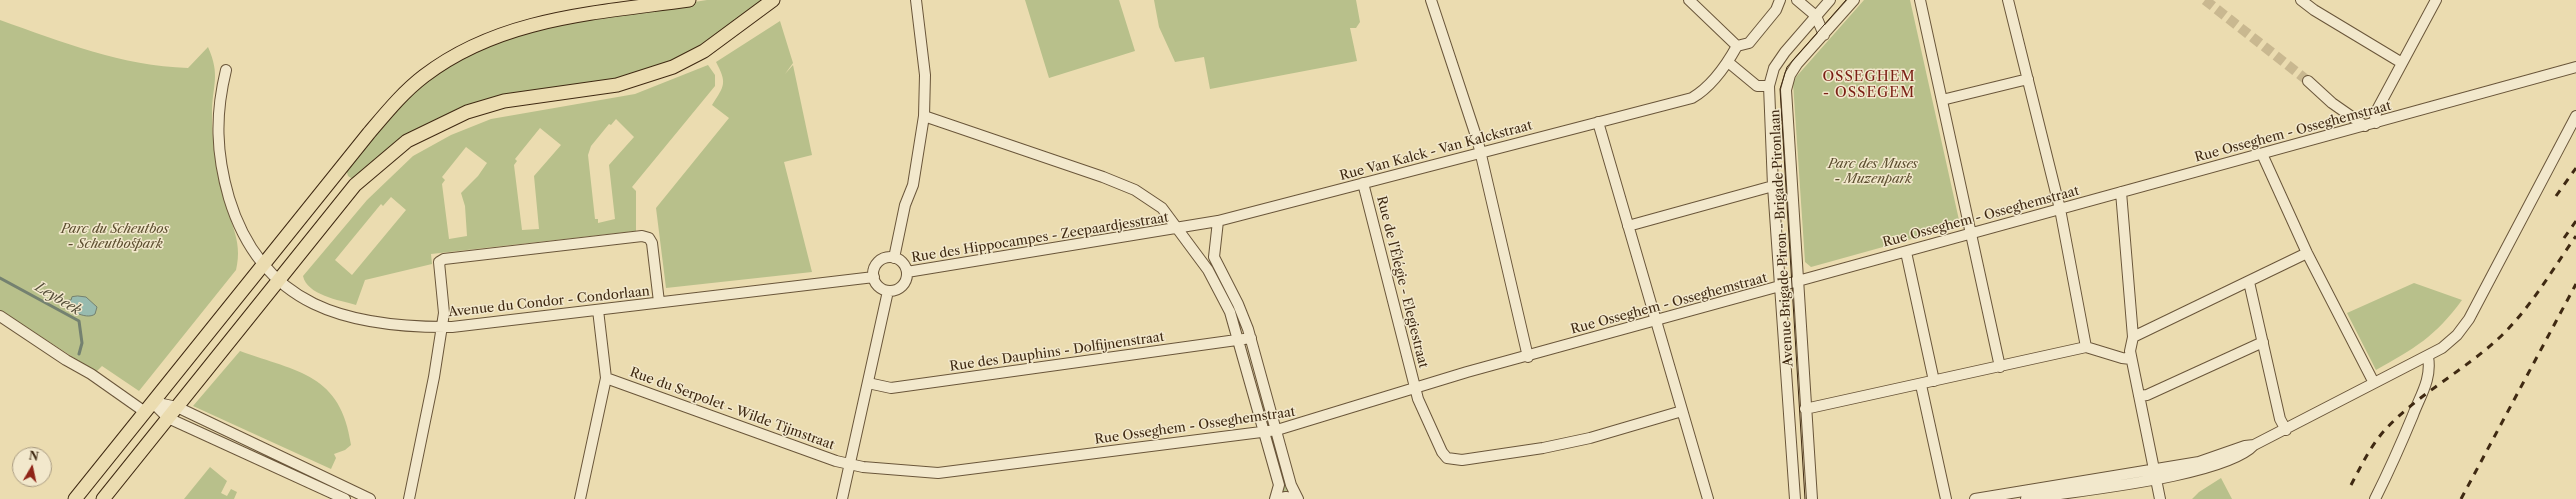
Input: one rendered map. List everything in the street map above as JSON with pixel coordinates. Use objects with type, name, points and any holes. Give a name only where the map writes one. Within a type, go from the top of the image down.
[{"type":"main road","points":[[75,499],[263,264],[394,104],[424,77],[455,55],[488,38],[526,25],[560,18],[689,0]]},
{"type":"main road","points":[[103,499],[355,185],[407,141],[467,112],[504,101],[617,85],[673,67],[704,51],[773,0]]},
{"type":"street","points":[[894,258],[906,206],[913,185],[924,116],[925,75],[916,0]]},
{"type":"street","points":[[1431,0],[1481,152],[1528,357]]},
{"type":"street","points":[[1689,0],[1737,46]]},
{"type":"street","points":[[1780,0],[1776,10],[1749,43],[1737,46],[1728,62],[1757,86],[1770,83],[1790,75]]},
{"type":"street","points":[[1797,0],[1816,16],[1824,35]]},
{"type":"street","name":"Avenue Brigade Piron - Brigade Pironlaan","points":[[1795,499],[1773,186],[1770,83],[1774,68],[1785,52],[1830,0]]},
{"type":"street","name":"Avenue Brigade Piron - Brigade Pironlaan","points":[[1812,499],[1805,409],[1786,90],[1790,75],[1854,0]]},
{"type":"street","points":[[1920,0],[2000,367]]},
{"type":"street","points":[[2008,0],[2060,209],[2086,347]]},
{"type":"street","points":[[2301,0],[2314,10],[2402,63]]},
{"type":"street","points":[[2376,123],[2376,112],[2436,0]]},
{"type":"street","name":"Rue Van Kalck - Van Kalckstraat","points":[[1177,230],[1218,221],[1692,98],[1700,94],[1728,62]]},
{"type":"street","name":"Rue Osseghem - Osseghemstraat","points":[[850,464],[910,473],[938,473],[1277,430],[1415,388],[1655,320],[2576,67]]},
{"type":"street","name":"Avenue du Condor - Condorlaan","points":[[226,70],[218,103],[219,142],[223,176],[235,217],[245,240],[277,281],[309,302],[337,313],[401,325],[442,327],[874,277]]},
{"type":"street","points":[[1942,100],[2028,79]]},
{"type":"street","points":[[2308,80],[2332,103],[2365,126]]},
{"type":"street","points":[[924,116],[1124,185],[1153,201],[1162,208],[1208,270],[1221,291],[1240,340],[1265,432],[1279,485],[1276,499],[1289,497],[1297,499]]},
{"type":"street","points":[[1975,499],[2222,464],[2248,452],[2254,446],[2374,383],[2428,357],[2457,335],[2477,303],[2576,116]]},
{"type":"street","points":[[1598,122],[1708,499]]},
{"type":"street","points":[[2262,154],[2307,253],[2374,383]]},
{"type":"street","name":"Rue de l'Élégie - Elegiestraat","points":[[1363,183],[1415,388],[1442,452],[1447,458],[1454,461],[1590,438],[1682,411]]},
{"type":"street","points":[[1628,226],[1773,186]]},
{"type":"street","points":[[2121,192],[2133,337],[2130,351],[2131,359],[2160,499]]},
{"type":"street","points":[[1218,221],[1214,257],[1238,304],[1250,338],[1277,430],[1291,485],[1297,499]]},
{"type":"street","name":"Rue des Hippocampes - Zeepaardjesstraat","points":[[907,272],[1177,230]]},
{"type":"street","name":"Avenue du Condor - Condorlaan","points":[[442,327],[444,313],[439,262],[444,258],[642,236],[649,238],[652,242],[659,302]]},
{"type":"street","points":[[1906,252],[1934,381]]},
{"type":"street","points":[[2133,337],[2307,253]]},
{"type":"street","points":[[894,258],[903,263],[907,272],[907,278],[900,288],[888,291],[878,286],[874,277],[877,264],[882,260],[894,258]]},
{"type":"street","points":[[2249,282],[2280,419],[2286,430]]},
{"type":"street","points":[[842,499],[888,291]]},
{"type":"street","points":[[580,499],[606,378],[598,310]]},
{"type":"street","points":[[0,316],[66,360],[168,418],[345,499]]},
{"type":"street","points":[[409,499],[434,377],[442,327]]},
{"type":"street","name":"Rue des Dauphins - Dolfijnenstraat","points":[[868,383],[891,388],[1250,338]]},
{"type":"street","points":[[2139,396],[2263,342]]},
{"type":"street","points":[[1805,409],[1921,385],[2086,347],[2122,358],[2131,359]]},
{"type":"street","points":[[2375,499],[2399,452],[2418,402],[2424,393],[2430,365],[2428,357]]},
{"type":"street","name":"Rue du Serpolet - Wilde Tijmstraat","points":[[606,378],[850,464]]},
{"type":"street","points":[[1921,385],[1946,499]]},
{"type":"street","points":[[149,407],[177,407],[370,499]]},
{"type":"street","points":[[311,483],[316,474]]},
{"type":"street","points":[[2026,499],[2155,474]]},
{"type":"green space","points":[[707,0],[766,0],[706,44],[644,74],[486,101],[354,180],[348,176],[346,169],[406,97],[463,55],[545,25]]},
{"type":"green space","points":[[1025,0],[1119,0],[1135,51],[1049,78]]},
{"type":"green space","points":[[1154,0],[1356,0],[1360,22],[1356,28],[1350,28],[1357,61],[1210,89],[1204,57],[1175,62],[1159,27]]},
{"type":"green space","name":"Parc des Muses - Muzenpark","points":[[1864,0],[1910,0],[1959,220],[1955,227],[1811,267],[1805,262],[1793,83],[1796,77]]},
{"type":"green space","name":"Parc du Scheutbos - Scheutbospark","points":[[0,20],[92,52],[140,63],[188,68],[208,47],[212,57],[215,73],[212,105],[214,152],[224,199],[234,229],[238,248],[236,270],[139,391],[102,366],[96,372],[0,310]]},
{"type":"green space","points":[[780,21],[793,63],[785,74],[793,65],[812,155],[784,162],[812,272],[666,288],[656,208],[729,118],[712,105],[720,93],[723,84],[722,75],[716,62]]},
{"type":"green space","points":[[708,65],[715,75],[715,86],[632,187],[636,191],[636,231],[431,254],[432,264],[365,280],[356,305],[325,296],[311,288],[306,282],[303,276],[367,200],[413,156],[451,135],[491,119],[635,94]],"holes":[[[616,119],[634,137],[609,165],[615,219],[598,223],[598,219],[595,219],[588,155],[591,146],[609,124],[611,125]],[[540,128],[561,145],[534,176],[539,229],[522,230],[514,165],[517,161],[515,159]],[[466,147],[487,163],[478,176],[461,193],[465,206],[467,236],[449,239],[442,184],[445,180],[442,177]],[[391,197],[406,210],[352,275],[335,260],[381,204],[383,206]]]},
{"type":"green space","points":[[2414,283],[2462,300],[2443,323],[2424,341],[2376,370],[2347,313]]},
{"type":"green space","points":[[240,351],[298,371],[314,379],[327,390],[338,403],[346,421],[351,445],[345,450],[334,454],[336,458],[331,469],[193,406]]},
{"type":"green space","points":[[1277,441],[1291,493],[1281,495],[1271,442]]},
{"type":"green space","points":[[210,467],[227,481],[221,493],[227,496],[231,489],[237,492],[234,499],[184,499]]},
{"type":"green space","points":[[2221,478],[2232,499],[2192,499],[2199,492]]},
{"type":"water","points":[[72,297],[86,297],[97,307],[95,314],[91,316],[81,315],[65,307],[58,301],[71,300]]},
{"type":"waterway","name":"Leybeek","points":[[0,278],[79,321],[82,343],[79,354]]},
{"type":"tunnel","points":[[2205,0],[2308,81]]},
{"type":"tram line","points":[[1805,499],[1780,89],[1787,67],[1846,0]]},
{"type":"railway","points":[[2556,196],[2576,168]]},
{"type":"railway","points":[[2564,238],[2576,221]]},
{"type":"railway","points":[[2351,485],[2374,444],[2396,418],[2486,350],[2521,315],[2576,236]]},
{"type":"railway","points":[[2461,499],[2576,284]]},
{"type":"district","name":"OSSEGHEM - OSSEGEM","points":[[1869,86]]}]
